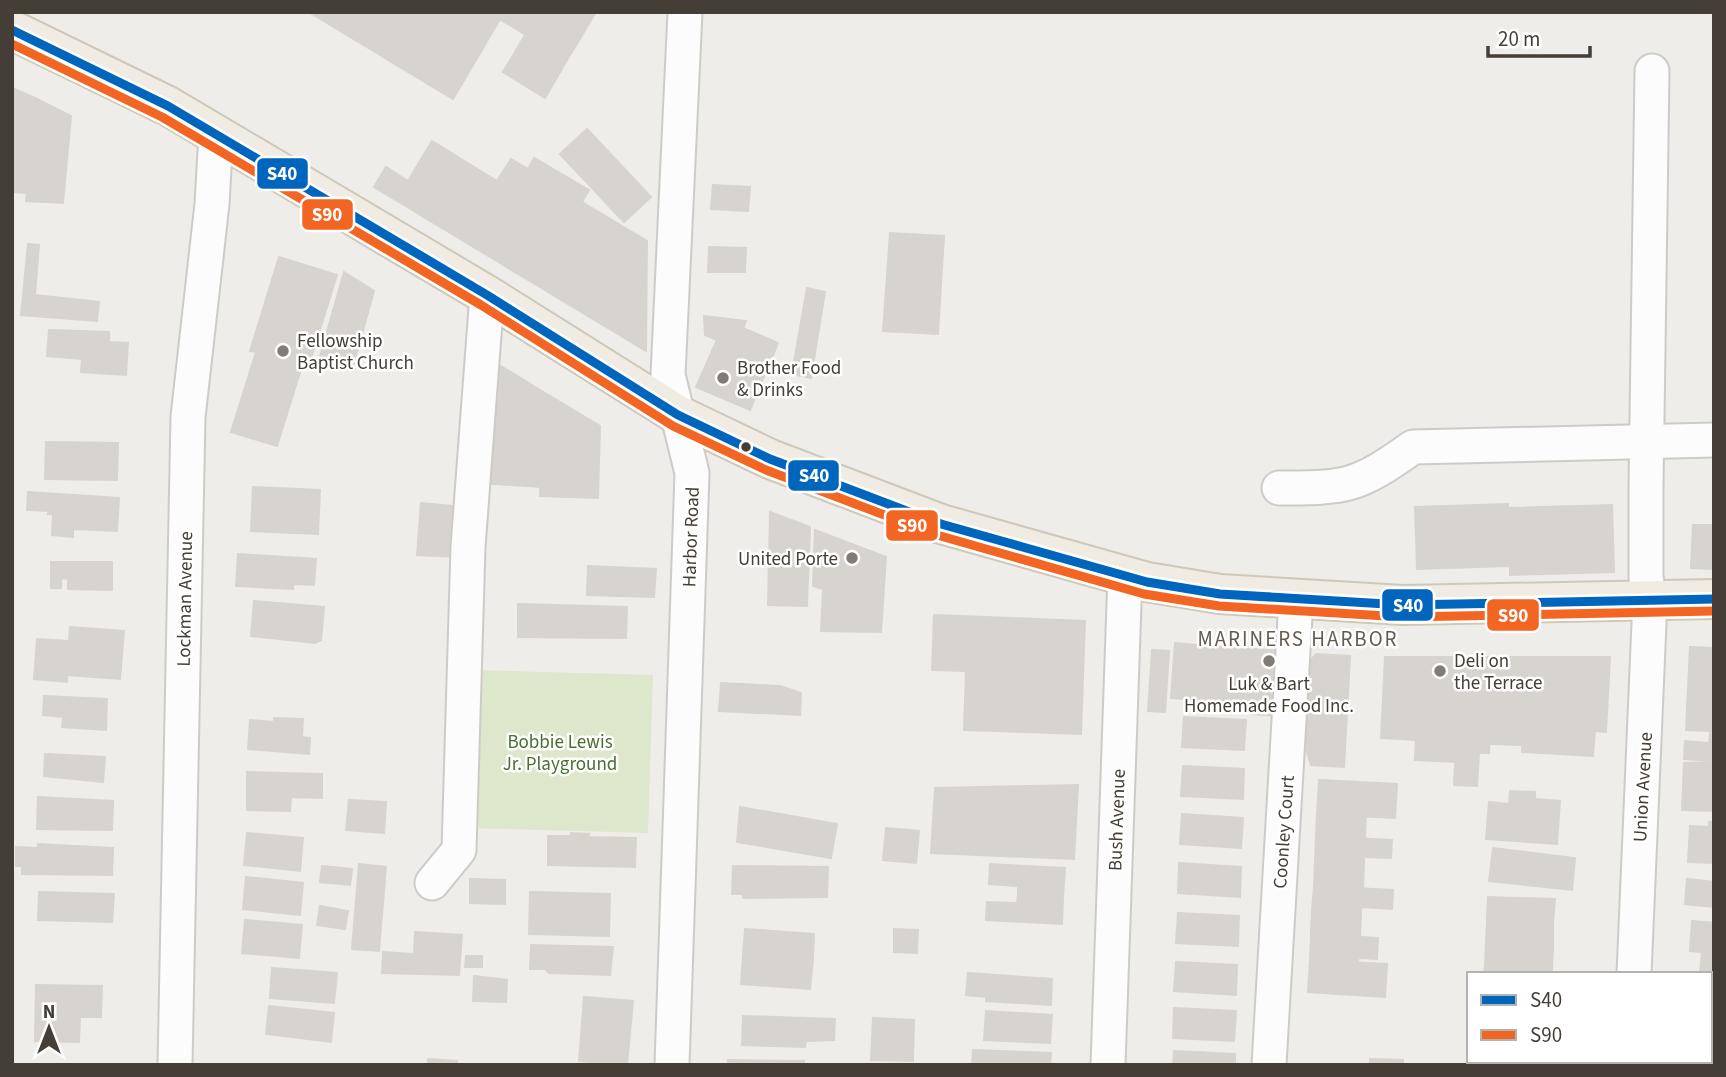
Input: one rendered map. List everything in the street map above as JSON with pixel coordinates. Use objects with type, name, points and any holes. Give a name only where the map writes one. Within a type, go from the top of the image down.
[{"type":"main road","points":[[12,30],[168,106],[486,295],[678,415],[770,459],[916,516],[1125,575],[1196,591],[1402,605],[1714,598]]},
{"type":"street","name":"Harbor Road","points":[[672,1065],[692,473],[668,375],[685,12]]},
{"type":"street","name":"Union Avenue","points":[[1634,972],[1650,600],[1646,577],[1652,71]]},
{"type":"street","name":"Lockman Avenue","points":[[175,1065],[188,417],[212,204],[216,134]]},
{"type":"street","points":[[432,883],[459,850],[468,547],[486,295]]},
{"type":"street","points":[[1279,488],[1338,488],[1372,476],[1413,447],[1714,440]]},
{"type":"street","name":"Bush Avenue","points":[[1108,1065],[1125,575]]},
{"type":"street","name":"Coonley Court","points":[[1269,1065],[1296,599]]},
{"type":"green space","name":"Bobbie Lewis Jr. Playground","points":[[472,670],[653,675],[648,833],[469,828]]},
{"type":"building","points":[[309,12],[488,12],[500,19],[453,99]]},
{"type":"building","points":[[488,12],[596,12],[567,60]]},
{"type":"building","points":[[525,35],[567,60],[545,98],[503,72]]},
{"type":"building","points":[[12,88],[35,98],[27,193],[12,192]]},
{"type":"building","points":[[35,98],[71,116],[63,203],[26,201]]},
{"type":"building","points":[[587,129],[651,197],[624,222],[560,154]]},
{"type":"building","points":[[432,141],[497,181],[511,159],[528,169],[534,158],[589,190],[582,202],[647,241],[646,351],[374,187],[386,167],[408,181]]},
{"type":"building","points":[[713,185],[750,187],[748,211],[711,209]]},
{"type":"building","points":[[890,233],[944,236],[938,334],[883,331]]},
{"type":"building","points":[[28,244],[39,245],[35,295],[99,302],[97,321],[21,315]]},
{"type":"building","points":[[709,247],[746,248],[745,272],[708,272]]},
{"type":"building","name":"Fellowship Baptist Church","points":[[279,257],[337,275],[308,368],[302,366],[277,446],[231,432],[256,352],[250,351]]},
{"type":"building","points":[[344,272],[374,291],[352,370],[319,360]]},
{"type":"building","points":[[807,288],[825,292],[811,378],[792,374]]},
{"type":"building","points":[[704,316],[746,321],[743,328],[778,343],[750,410],[696,387],[717,340],[705,335]]},
{"type":"building","points":[[49,330],[109,332],[109,342],[128,343],[126,375],[81,372],[82,359],[47,356]]},
{"type":"building","points":[[496,363],[550,396],[542,409],[540,487],[481,483]]},
{"type":"building","points":[[550,396],[600,426],[598,498],[540,496],[542,409]]},
{"type":"building","points":[[46,442],[118,443],[117,480],[45,479]]},
{"type":"building","points":[[253,487],[320,490],[318,534],[251,531]]},
{"type":"building","points":[[28,492],[119,498],[117,531],[73,529],[73,537],[52,535],[53,514],[48,514],[49,511],[27,510]]},
{"type":"building","points":[[421,503],[462,507],[458,557],[417,555]]},
{"type":"building","points":[[1508,504],[1508,508],[1612,505],[1614,572],[1510,575],[1510,566],[1417,569],[1415,507]]},
{"type":"building","points":[[770,512],[810,527],[807,606],[768,605]]},
{"type":"building","points":[[1693,525],[1713,525],[1712,569],[1691,568]]},
{"type":"building","points":[[815,530],[886,557],[881,632],[821,631],[823,589],[813,586]]},
{"type":"building","points":[[238,554],[316,559],[314,585],[293,584],[293,589],[236,586]]},
{"type":"building","points":[[51,562],[112,562],[112,590],[68,589],[68,579],[61,578],[61,588],[51,588]]},
{"type":"building","points":[[588,566],[656,569],[654,597],[587,595]]},
{"type":"building","points":[[254,601],[324,607],[321,640],[315,643],[251,636]]},
{"type":"building","points":[[518,604],[627,607],[626,638],[518,637]]},
{"type":"building","points":[[934,615],[1085,621],[1081,734],[964,730],[966,671],[932,670]]},
{"type":"building","points":[[70,627],[124,631],[120,679],[67,675],[67,682],[34,679],[37,639],[69,641]]},
{"type":"building","points":[[1175,643],[1219,647],[1215,701],[1171,698]]},
{"type":"building","points":[[1219,647],[1255,649],[1252,703],[1215,701]]},
{"type":"building","points":[[1690,647],[1714,648],[1714,761],[1684,759],[1685,741],[1709,743],[1710,731],[1686,730]]},
{"type":"building","points":[[1255,649],[1285,651],[1280,716],[1251,714]]},
{"type":"building","points":[[1152,650],[1169,651],[1165,712],[1148,711]]},
{"type":"building","points":[[1316,654],[1350,656],[1344,767],[1311,765],[1306,749],[1311,660]]},
{"type":"building","points":[[1385,657],[1420,657],[1416,740],[1381,738]]},
{"type":"building","points":[[1420,657],[1460,657],[1455,762],[1415,760]]},
{"type":"building","points":[[1460,657],[1494,657],[1489,753],[1479,753],[1477,786],[1454,785]]},
{"type":"building","points":[[1494,657],[1526,657],[1522,745],[1490,744]]},
{"type":"building","points":[[1526,657],[1564,657],[1560,754],[1522,752]]},
{"type":"building","points":[[1564,657],[1610,657],[1606,732],[1595,731],[1593,756],[1560,754]]},
{"type":"building","points":[[721,683],[780,686],[801,693],[800,715],[719,711]]},
{"type":"building","points":[[44,696],[107,699],[106,730],[62,727],[63,717],[43,715]]},
{"type":"building","points":[[1184,717],[1246,720],[1244,750],[1182,747]]},
{"type":"building","points":[[274,718],[303,719],[302,737],[310,738],[309,754],[248,749],[250,720],[274,722]]},
{"type":"building","points":[[45,754],[105,757],[103,782],[44,776]]},
{"type":"building","points":[[1714,762],[1714,811],[1682,810],[1684,763]]},
{"type":"building","points":[[1183,766],[1244,769],[1243,799],[1181,796]]},
{"type":"building","points":[[247,772],[322,774],[322,798],[291,797],[290,811],[247,810]]},
{"type":"building","points":[[1319,780],[1397,784],[1395,818],[1317,814]]},
{"type":"building","points":[[1078,785],[1074,859],[931,853],[935,788]]},
{"type":"building","points":[[1510,791],[1535,792],[1535,799],[1560,801],[1557,844],[1486,839],[1489,802],[1509,804]]},
{"type":"building","points":[[38,797],[113,801],[112,830],[37,829]]},
{"type":"building","points":[[349,800],[386,802],[384,833],[346,830]]},
{"type":"building","points":[[740,807],[837,824],[831,858],[737,842]]},
{"type":"building","points":[[1182,814],[1243,818],[1241,848],[1180,844]]},
{"type":"building","points":[[1317,814],[1366,816],[1365,838],[1316,836]]},
{"type":"building","points":[[1709,822],[1714,822],[1714,863],[1688,862],[1690,826],[1709,827]]},
{"type":"building","points":[[886,828],[919,831],[916,863],[883,860]]},
{"type":"building","points":[[247,833],[303,838],[300,871],[244,865]]},
{"type":"building","points":[[571,833],[589,834],[588,837],[636,838],[635,867],[548,865],[548,836],[571,836]]},
{"type":"building","points":[[1316,836],[1392,840],[1391,858],[1364,857],[1364,864],[1315,862]]},
{"type":"building","points":[[38,844],[113,848],[112,875],[22,874],[22,866],[16,866],[16,847],[38,848]]},
{"type":"building","points":[[1493,848],[1575,858],[1572,890],[1489,881]]},
{"type":"building","points":[[1315,862],[1364,864],[1363,888],[1314,886]]},
{"type":"building","points":[[1179,863],[1241,867],[1240,897],[1178,893]]},
{"type":"building","points":[[359,864],[386,867],[379,951],[352,949]]},
{"type":"building","points":[[990,864],[1065,868],[1063,897],[1018,894],[1018,886],[989,884]]},
{"type":"building","points":[[322,866],[352,869],[350,885],[320,882]]},
{"type":"building","points":[[733,866],[828,867],[827,897],[743,898],[743,894],[732,894]]},
{"type":"building","points":[[246,877],[303,883],[300,915],[243,909]]},
{"type":"building","points":[[470,879],[505,880],[505,904],[470,903]]},
{"type":"building","points":[[1687,879],[1714,882],[1714,907],[1685,904]]},
{"type":"building","points":[[1314,886],[1393,890],[1392,909],[1362,907],[1361,912],[1312,910]]},
{"type":"building","points":[[39,892],[114,894],[112,922],[38,920]]},
{"type":"building","points":[[530,892],[610,894],[609,936],[529,934]]},
{"type":"building","points":[[1018,894],[1063,897],[1062,924],[986,920],[987,902],[1017,903]]},
{"type":"building","points":[[1488,897],[1555,899],[1553,923],[1487,920]]},
{"type":"building","points":[[320,906],[348,911],[345,929],[317,925]]},
{"type":"building","points":[[1312,910],[1361,912],[1360,937],[1311,934]]},
{"type":"building","points":[[1178,913],[1239,916],[1238,946],[1176,943]]},
{"type":"building","points":[[245,920],[302,925],[299,958],[242,953]]},
{"type":"building","points":[[1487,920],[1553,923],[1553,945],[1486,942]]},
{"type":"building","points":[[1692,921],[1714,923],[1714,973],[1700,972],[1702,952],[1690,951]]},
{"type":"building","points":[[745,929],[814,934],[813,959],[743,955]]},
{"type":"building","points":[[894,929],[918,930],[917,953],[894,952]]},
{"type":"building","points":[[415,932],[462,935],[459,975],[382,973],[383,952],[414,954]]},
{"type":"building","points":[[1311,934],[1378,938],[1377,959],[1358,958],[1358,963],[1310,960]]},
{"type":"building","points":[[1486,942],[1553,945],[1552,968],[1485,966]]},
{"type":"building","points":[[531,945],[613,947],[610,975],[549,973],[545,969],[530,969]]},
{"type":"building","points":[[743,955],[813,959],[810,989],[741,984]]},
{"type":"building","points":[[466,956],[482,956],[482,967],[465,967]]},
{"type":"building","points":[[1310,960],[1387,964],[1385,997],[1308,992]]},
{"type":"building","points":[[1176,962],[1237,965],[1236,995],[1174,991]]},
{"type":"building","points":[[1485,966],[1552,968],[1551,972],[1484,972]]},
{"type":"building","points":[[272,968],[337,973],[334,1003],[270,998]]},
{"type":"building","points":[[968,973],[1052,979],[1051,1005],[986,1001],[986,997],[966,995]]},
{"type":"building","points":[[474,976],[507,980],[506,1002],[473,1001]]},
{"type":"building","points":[[36,985],[102,986],[101,1017],[80,1017],[79,1042],[35,1041]]},
{"type":"building","points":[[584,997],[633,1001],[627,1065],[579,1061]]},
{"type":"building","points":[[269,1006],[334,1013],[331,1042],[266,1034]]},
{"type":"building","points":[[1174,1008],[1236,1011],[1234,1041],[1173,1038]]},
{"type":"building","points":[[986,1011],[1052,1015],[1050,1043],[984,1040]]},
{"type":"building","points":[[743,1016],[835,1019],[834,1040],[806,1041],[805,1047],[742,1045]]},
{"type":"building","points":[[873,1018],[914,1020],[913,1061],[871,1060]]},
{"type":"building","points":[[973,1050],[1051,1053],[1050,1065],[972,1065]]},
{"type":"building","points":[[1174,1051],[1235,1054],[1235,1065],[1173,1065]]},
{"type":"building","points":[[428,1059],[457,1061],[457,1065],[428,1065]]},
{"type":"building","points":[[1370,1059],[1403,1060],[1403,1065],[1370,1065]]},
{"type":"building","points":[[728,1060],[804,1061],[804,1065],[728,1065]]},
{"type":"building","points":[[1470,1063],[1547,1063],[1547,1065]]},
{"type":"transit line","name":"S40","points":[[12,30],[168,106],[487,295],[678,415],[770,459],[941,524],[1147,582],[1220,594],[1403,605],[1714,599]]},
{"type":"transit line","name":"S90","points":[[12,44],[162,117],[481,305],[673,426],[766,470],[937,535],[1144,594],[1219,606],[1403,617],[1714,611]]},
{"type":"place","name":"Fellowship Baptist Church","points":[[283,351]]},
{"type":"place","name":"Brother Food & Drinks","points":[[723,378]]},
{"type":"place","name":"United Porte","points":[[852,558]]},
{"type":"place","name":"Luk & Bart Homemade Food Inc.","points":[[1269,661]]},
{"type":"place","name":"Deli on the Terrace","points":[[1440,671]]},
{"type":"district","name":"MARINERS HARBOR","points":[[1298,639]]}]
